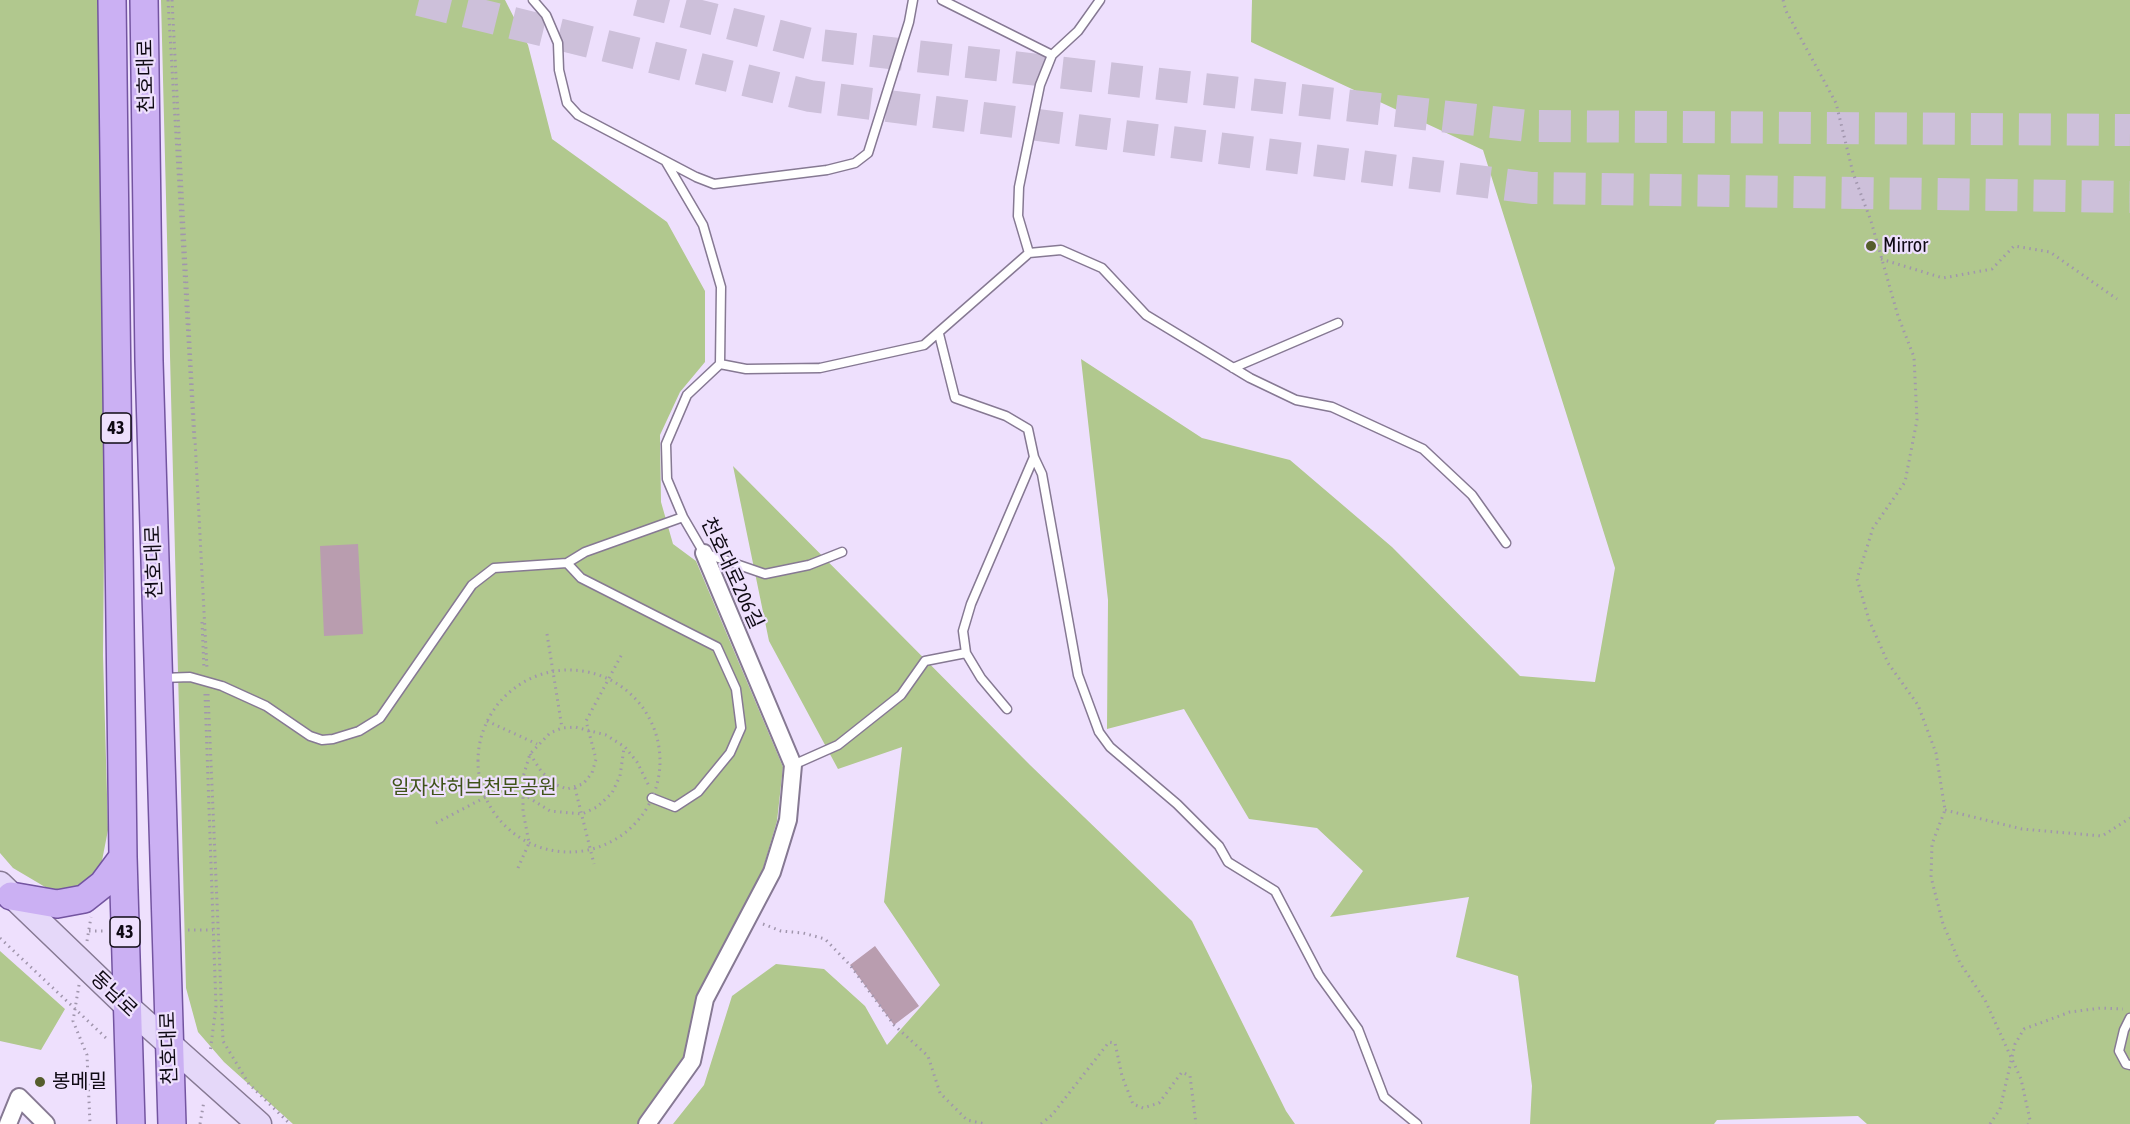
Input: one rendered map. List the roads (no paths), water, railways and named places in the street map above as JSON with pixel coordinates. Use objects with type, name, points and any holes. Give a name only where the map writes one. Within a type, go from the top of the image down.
[{"type":"main road","name":"천호대로","points":[[112,0],[123,857],[131,1124]]},
{"type":"main road","name":"천호대로","points":[[144,0],[149,361],[172,1124]]},
{"type":"main road","points":[[6,890],[57,904],[84,899],[103,884],[123,857]]},
{"type":"main road","name":"동남로","points":[[6,890],[168,1045],[259,1124]]},
{"type":"street","name":"천호대로206길","points":[[647,1124],[692,1061],[705,999],[772,872],[788,820],[793,765],[704,553]]},
{"type":"street","points":[[8,1124],[19,1096],[46,1124]]},
{"type":"lane","points":[[533,0],[546,15],[558,43],[559,70],[567,103],[578,115],[665,162],[714,184],[792,175],[855,163],[868,153],[909,22],[913,0]]},
{"type":"lane","points":[[942,0],[1052,55]]},
{"type":"lane","points":[[1029,253],[1018,216],[1019,187],[1040,85],[1052,55],[1078,31],[1100,0]]},
{"type":"lane","points":[[665,162],[703,225],[721,287],[720,364],[687,395],[666,444],[667,479],[683,517]]},
{"type":"lane","points":[[720,364],[746,369],[820,369],[924,345],[1029,253],[1061,250],[1102,268],[1146,315],[1233,368],[1296,400],[1332,407],[1423,450],[1472,495],[1506,543]]},
{"type":"lane","points":[[1233,368],[1338,323]]},
{"type":"lane","points":[[939,334],[955,399],[1006,416],[1028,429],[1034,458],[1042,474],[1078,675],[1099,732],[1110,747],[1219,846],[1228,862],[1275,891],[1319,975],[1358,1029],[1384,1097],[1417,1124]]},
{"type":"lane","points":[[1007,709],[981,678],[966,653],[963,631],[971,604],[1034,458]]},
{"type":"lane","name":"천호대로206길","points":[[159,678],[190,677],[206,681],[266,706],[310,736],[322,740],[359,732],[380,718],[472,585],[494,568],[567,563],[585,552],[683,517],[704,553]]},
{"type":"lane","points":[[704,553],[765,574],[809,565],[842,552]]},
{"type":"lane","points":[[567,563],[581,578],[717,647],[736,689],[741,728],[730,753],[698,792],[675,807],[652,798]]},
{"type":"lane","points":[[793,765],[838,746],[901,695],[925,661],[966,653]]},
{"type":"lane","points":[[2130,1018],[2124,1030],[2119,1051],[2126,1064],[2130,1065]]},
{"type":"tunnel","points":[[419,0],[810,96],[1532,188],[2130,197]]},
{"type":"tunnel","points":[[637,0],[811,44],[1528,126],[2130,130]]},
{"type":"place","name":"Mirror","points":[[1871,246]]},
{"type":"place","name":"봉메밀","points":[[40,1082]]},
{"type":"park label","name":"일자산허브천문공원","points":[[474,788]]}]
